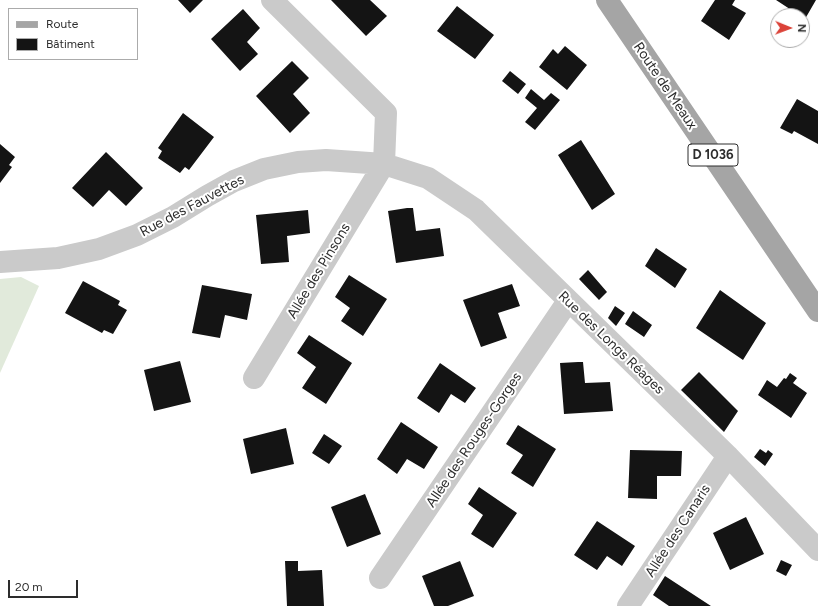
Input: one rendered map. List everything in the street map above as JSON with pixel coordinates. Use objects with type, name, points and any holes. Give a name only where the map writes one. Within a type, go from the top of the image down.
[{"type":"main road","name":"Route de Meaux","points":[[607,0],[818,311]]},
{"type":"street","points":[[272,0],[386,113],[384,164]]},
{"type":"street","name":"Rue des Fauvettes","points":[[0,262],[58,258],[99,249],[137,236],[173,217],[234,181],[264,168],[298,162],[326,160],[384,164]]},
{"type":"street","name":"Rue des Longs Réages","points":[[384,164],[428,178],[476,210],[728,456],[818,550]]},
{"type":"street","name":"Allée des Pinsons","points":[[254,378],[384,164]]},
{"type":"street","name":"Allée des Rouges-Gorges","points":[[380,578],[568,301]]},
{"type":"street","name":"Allée des Canaris","points":[[628,606],[728,456]]},
{"type":"green space","points":[[21,277],[39,286],[0,373],[0,279]]},
{"type":"building","points":[[178,0],[203,0],[190,13]]},
{"type":"building","points":[[331,0],[370,0],[387,16],[366,36]]},
{"type":"building","points":[[715,0],[735,0],[732,5],[746,13],[729,40],[701,21]]},
{"type":"building","points":[[776,0],[816,0],[810,10],[810,8],[788,8]]},
{"type":"building","points":[[457,6],[494,35],[475,59],[437,31]]},
{"type":"building","points":[[243,9],[260,28],[247,42],[258,54],[240,71],[211,39]]},
{"type":"building","points":[[565,46],[587,65],[567,90],[539,67],[553,49],[558,54]]},
{"type":"building","points":[[292,61],[309,78],[293,94],[310,113],[290,133],[256,96]]},
{"type":"building","points":[[510,71],[526,84],[518,94],[502,81]]},
{"type":"building","points":[[531,89],[544,100],[551,93],[560,100],[535,130],[525,122],[537,108],[525,98]]},
{"type":"building","points":[[797,99],[818,111],[818,144],[794,131],[792,134],[780,128]]},
{"type":"building","points":[[183,113],[214,137],[189,170],[185,167],[180,173],[158,158],[162,151],[158,148]]},
{"type":"building","points":[[581,140],[615,194],[592,210],[558,155]]},
{"type":"building","points":[[0,144],[15,157],[9,165],[12,167],[0,183]]},
{"type":"building","points":[[106,152],[143,188],[126,206],[109,190],[93,207],[72,188]]},
{"type":"building","points":[[413,208],[416,231],[440,228],[444,256],[396,263],[388,211]]},
{"type":"building","points":[[308,210],[310,233],[287,236],[289,262],[261,264],[256,215]]},
{"type":"building","points":[[656,248],[687,269],[675,288],[645,266]]},
{"type":"building","points":[[588,270],[607,292],[599,300],[579,279]]},
{"type":"building","points":[[349,275],[387,299],[363,336],[341,321],[350,308],[335,297]]},
{"type":"building","points":[[83,281],[120,301],[118,305],[127,310],[113,334],[104,330],[102,333],[65,313]]},
{"type":"building","points":[[512,284],[520,306],[498,313],[507,338],[481,347],[463,300]]},
{"type":"building","points":[[202,285],[252,294],[247,320],[225,315],[220,338],[192,333]]},
{"type":"building","points":[[720,290],[766,323],[743,360],[696,328]]},
{"type":"building","points":[[615,306],[625,313],[616,326],[608,318]]},
{"type":"building","points":[[633,311],[652,325],[644,337],[625,324]]},
{"type":"building","points":[[309,335],[352,363],[326,404],[302,388],[316,367],[297,353]]},
{"type":"building","points":[[180,361],[191,402],[154,411],[144,370]]},
{"type":"building","points":[[583,362],[585,383],[610,382],[613,411],[564,414],[560,363]]},
{"type":"building","points":[[440,363],[476,388],[465,403],[451,394],[439,413],[417,398]]},
{"type":"building","points":[[699,372],[738,411],[724,432],[681,390]]},
{"type":"building","points":[[790,373],[797,378],[793,383],[807,393],[791,418],[758,395],[767,380],[777,387]]},
{"type":"building","points":[[401,422],[438,447],[424,469],[407,459],[397,474],[377,459]]},
{"type":"building","points":[[518,425],[556,449],[533,487],[511,473],[523,455],[506,444]]},
{"type":"building","points":[[286,428],[294,464],[251,474],[243,439]]},
{"type":"building","points":[[324,434],[342,446],[329,464],[312,453]]},
{"type":"building","points":[[760,449],[766,453],[768,450],[773,454],[765,466],[754,457]]},
{"type":"building","points":[[630,450],[682,451],[681,476],[657,476],[657,499],[628,498]]},
{"type":"building","points":[[479,487],[517,513],[493,548],[471,534],[483,515],[468,504]]},
{"type":"building","points":[[365,494],[381,534],[347,547],[331,507]]},
{"type":"building","points":[[746,517],[764,554],[730,570],[713,533]]},
{"type":"building","points":[[597,521],[635,546],[622,566],[607,556],[597,570],[574,555]]},
{"type":"building","points":[[781,560],[792,565],[786,576],[776,571]]},
{"type":"building","points":[[285,561],[298,561],[298,571],[322,570],[324,606],[287,606]]},
{"type":"building","points":[[460,561],[474,596],[448,606],[434,606],[422,576]]},
{"type":"building","points":[[665,576],[711,606],[669,606],[653,595]]}]
